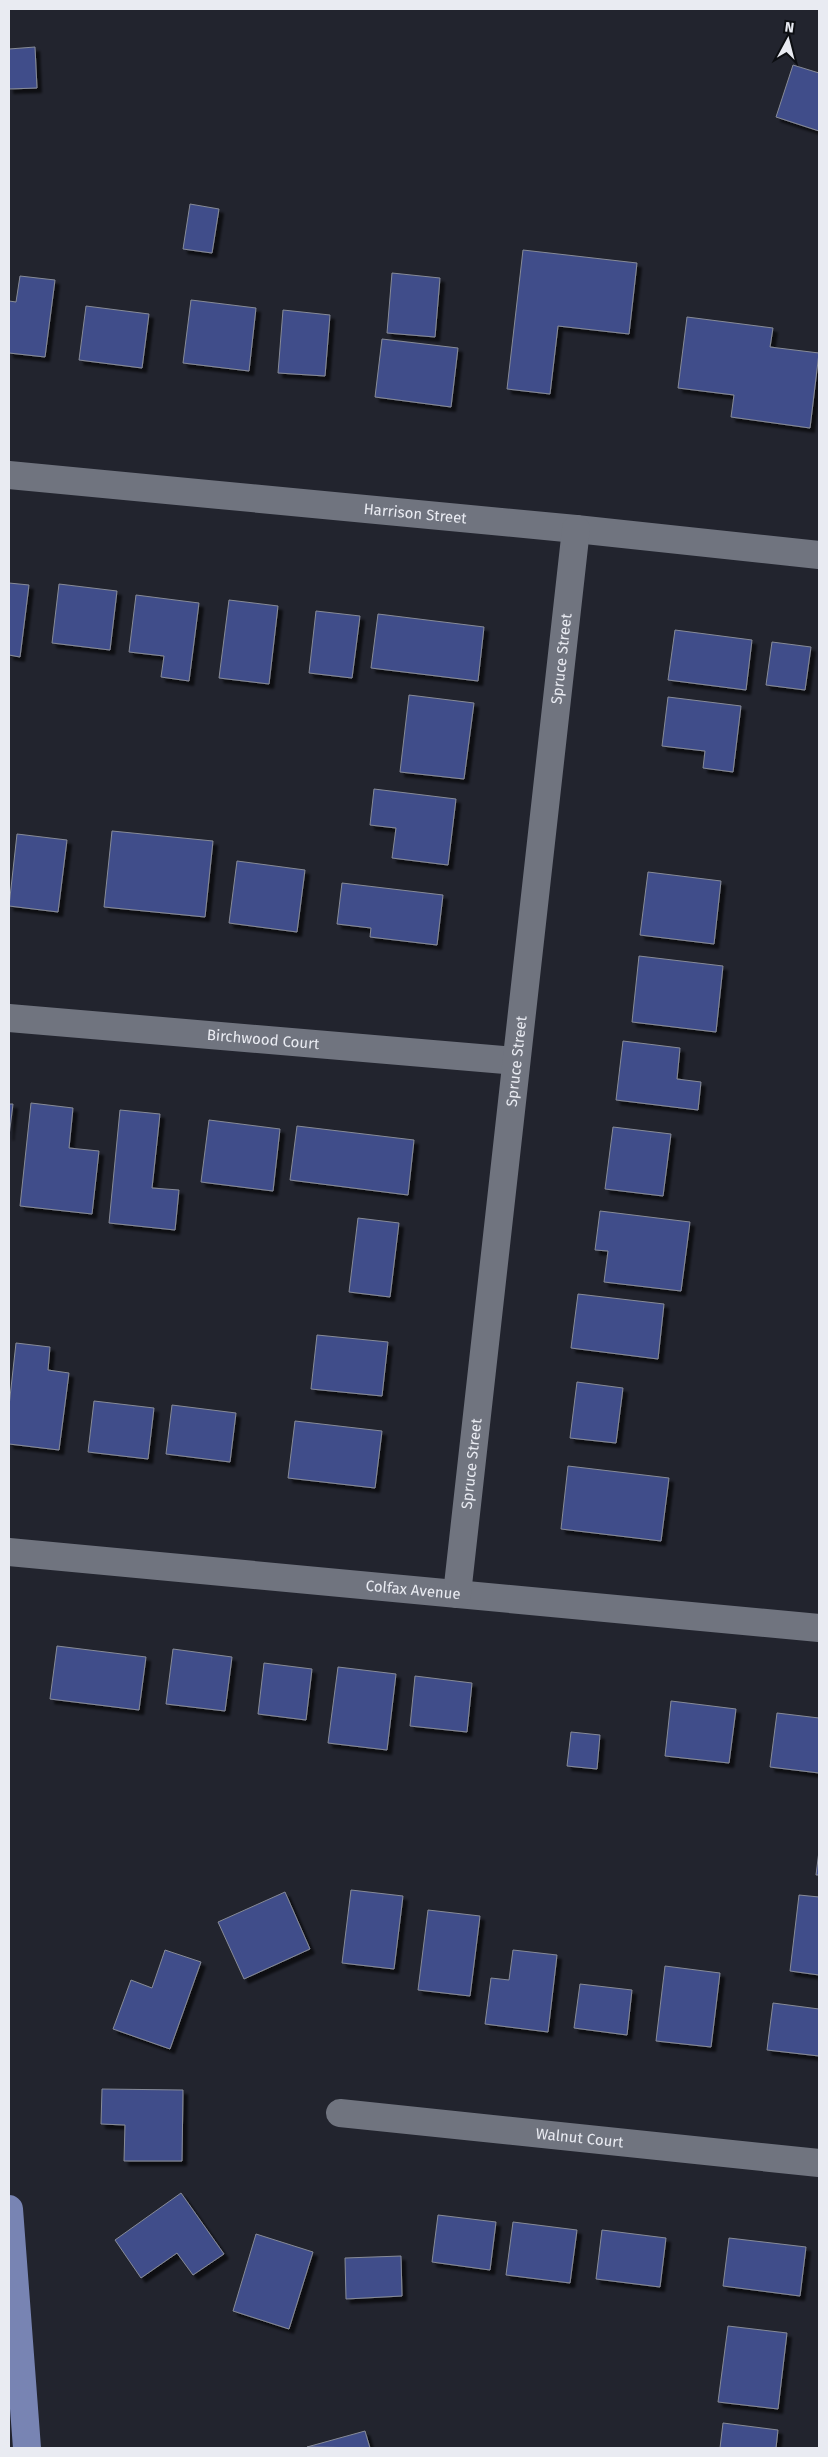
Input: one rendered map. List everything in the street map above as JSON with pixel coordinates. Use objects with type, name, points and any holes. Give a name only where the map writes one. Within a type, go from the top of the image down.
[{"type":"main road","points":[[9,2209],[27,2448]]},
{"type":"street","name":"Harrison Street","points":[[9,475],[576,529],[819,555]]},
{"type":"street","name":"Spruce Street","points":[[457,1594],[576,529]]},
{"type":"street","name":"Birchwood Court","points":[[9,1018],[516,1061]]},
{"type":"street","name":"Colfax Avenue","points":[[9,1552],[819,1628]]},
{"type":"street","name":"Walnut Court","points":[[340,2113],[819,2163]]},
{"type":"building","points":[[35,47],[37,88],[9,89],[9,49]]},
{"type":"building","points":[[793,65],[819,73],[819,131],[776,117]]},
{"type":"building","points":[[190,204],[219,209],[212,253],[183,249]]},
{"type":"building","points":[[523,250],[637,263],[629,334],[558,326],[550,394],[507,389]]},
{"type":"building","points":[[392,273],[440,278],[435,337],[387,333]]},
{"type":"building","points":[[20,276],[55,280],[45,357],[9,353],[9,301],[16,302]]},
{"type":"building","points":[[191,300],[256,308],[249,371],[183,363]]},
{"type":"building","points":[[86,306],[149,314],[142,368],[79,360]]},
{"type":"building","points":[[283,310],[330,315],[325,376],[278,373]]},
{"type":"building","points":[[687,317],[773,328],[770,347],[819,353],[810,428],[731,417],[734,395],[678,388]]},
{"type":"building","points":[[382,339],[458,348],[451,407],[375,397]]},
{"type":"building","points":[[9,583],[29,585],[20,657],[9,655]]},
{"type":"building","points":[[59,584],[117,591],[110,650],[52,643]]},
{"type":"building","points":[[136,595],[199,603],[189,681],[161,677],[164,656],[129,652]]},
{"type":"building","points":[[229,600],[278,606],[269,684],[219,678]]},
{"type":"building","points":[[316,611],[360,616],[352,678],[309,673]]},
{"type":"building","points":[[378,614],[484,627],[478,681],[371,668]]},
{"type":"building","points":[[675,630],[752,640],[746,690],[668,680]]},
{"type":"building","points":[[772,642],[811,647],[805,690],[766,685]]},
{"type":"building","points":[[409,695],[474,703],[464,779],[400,772]]},
{"type":"building","points":[[668,697],[741,706],[733,772],[703,768],[705,751],[662,746]]},
{"type":"building","points":[[374,789],[456,799],[448,865],[392,858],[396,828],[370,825]]},
{"type":"building","points":[[112,831],[213,841],[205,917],[104,907]]},
{"type":"building","points":[[17,834],[67,840],[58,912],[9,906]]},
{"type":"building","points":[[237,861],[305,870],[297,932],[229,923]]},
{"type":"building","points":[[648,872],[721,881],[714,944],[640,935]]},
{"type":"building","points":[[342,883],[443,895],[437,945],[370,937],[371,928],[337,924]]},
{"type":"building","points":[[639,956],[723,966],[716,1032],[632,1022]]},
{"type":"building","points":[[623,1041],[680,1048],[677,1079],[701,1082],[698,1110],[616,1100]]},
{"type":"building","points":[[31,1103],[73,1108],[69,1148],[99,1151],[92,1214],[20,1206]]},
{"type":"building","points":[[9,1104],[13,1104],[9,1136]]},
{"type":"building","points":[[120,1110],[160,1114],[152,1188],[179,1190],[175,1230],[109,1223]]},
{"type":"building","points":[[209,1120],[280,1129],[273,1191],[201,1182]]},
{"type":"building","points":[[297,1126],[414,1140],[408,1195],[290,1180]]},
{"type":"building","points":[[613,1127],[671,1134],[663,1196],[605,1189]]},
{"type":"building","points":[[600,1211],[690,1222],[681,1291],[604,1282],[608,1251],[595,1250]]},
{"type":"building","points":[[358,1218],[399,1223],[390,1297],[349,1292]]},
{"type":"building","points":[[578,1294],[664,1304],[658,1359],[571,1348]]},
{"type":"building","points":[[317,1335],[388,1342],[382,1396],[311,1389]]},
{"type":"building","points":[[16,1343],[50,1347],[48,1370],[69,1373],[59,1450],[9,1444],[9,1406]]},
{"type":"building","points":[[577,1382],[623,1388],[616,1443],[570,1438]]},
{"type":"building","points":[[94,1401],[154,1408],[148,1459],[88,1452]]},
{"type":"building","points":[[172,1405],[236,1413],[230,1462],[166,1454]]},
{"type":"building","points":[[295,1421],[382,1431],[375,1488],[288,1478]]},
{"type":"building","points":[[568,1466],[669,1478],[661,1541],[561,1529]]},
{"type":"building","points":[[57,1646],[146,1657],[139,1710],[50,1699]]},
{"type":"building","points":[[173,1649],[232,1657],[225,1711],[166,1704]]},
{"type":"building","points":[[264,1663],[312,1669],[306,1720],[258,1714]]},
{"type":"building","points":[[338,1667],[396,1674],[387,1750],[328,1743]]},
{"type":"building","points":[[415,1676],[472,1683],[467,1732],[410,1726]]},
{"type":"building","points":[[671,1701],[736,1709],[729,1763],[665,1756]]},
{"type":"building","points":[[777,1713],[819,1718],[819,1773],[770,1767]]},
{"type":"building","points":[[571,1732],[600,1735],[597,1769],[567,1766]]},
{"type":"building","points":[[819,1851],[819,1875],[816,1875]]},
{"type":"building","points":[[351,1890],[403,1896],[394,1969],[342,1963]]},
{"type":"building","points":[[285,1892],[310,1949],[244,1979],[218,1922]]},
{"type":"building","points":[[799,1895],[819,1897],[819,1975],[790,1971]]},
{"type":"building","points":[[428,1910],[480,1916],[470,1996],[418,1990]]},
{"type":"building","points":[[165,1950],[201,1962],[170,2049],[113,2029],[131,1980],[152,1988]]},
{"type":"building","points":[[513,1950],[557,1955],[548,2032],[485,2024],[491,1978],[509,1980]]},
{"type":"building","points":[[665,1966],[720,1973],[711,2047],[656,2041]]},
{"type":"building","points":[[580,1984],[632,1990],[627,2035],[574,2028]]},
{"type":"building","points":[[773,2003],[819,2009],[819,2056],[767,2050]]},
{"type":"building","points":[[102,2089],[183,2090],[182,2161],[124,2161],[125,2125],[101,2124]]},
{"type":"building","points":[[181,2193],[224,2254],[193,2275],[177,2253],[141,2278],[115,2240]]},
{"type":"building","points":[[438,2215],[496,2222],[490,2270],[432,2262]]},
{"type":"building","points":[[513,2222],[577,2230],[570,2283],[506,2275]]},
{"type":"building","points":[[602,2230],[666,2238],[660,2287],[596,2279]]},
{"type":"building","points":[[256,2234],[313,2252],[289,2329],[233,2311]]},
{"type":"building","points":[[729,2238],[806,2247],[800,2296],[723,2286]]},
{"type":"building","points":[[401,2256],[402,2296],[346,2299],[345,2258]]},
{"type":"building","points":[[728,2326],[787,2333],[778,2409],[718,2402]]},
{"type":"building","points":[[723,2423],[778,2430],[776,2448],[720,2448]]},
{"type":"building","points":[[365,2431],[370,2448],[307,2447]]}]
